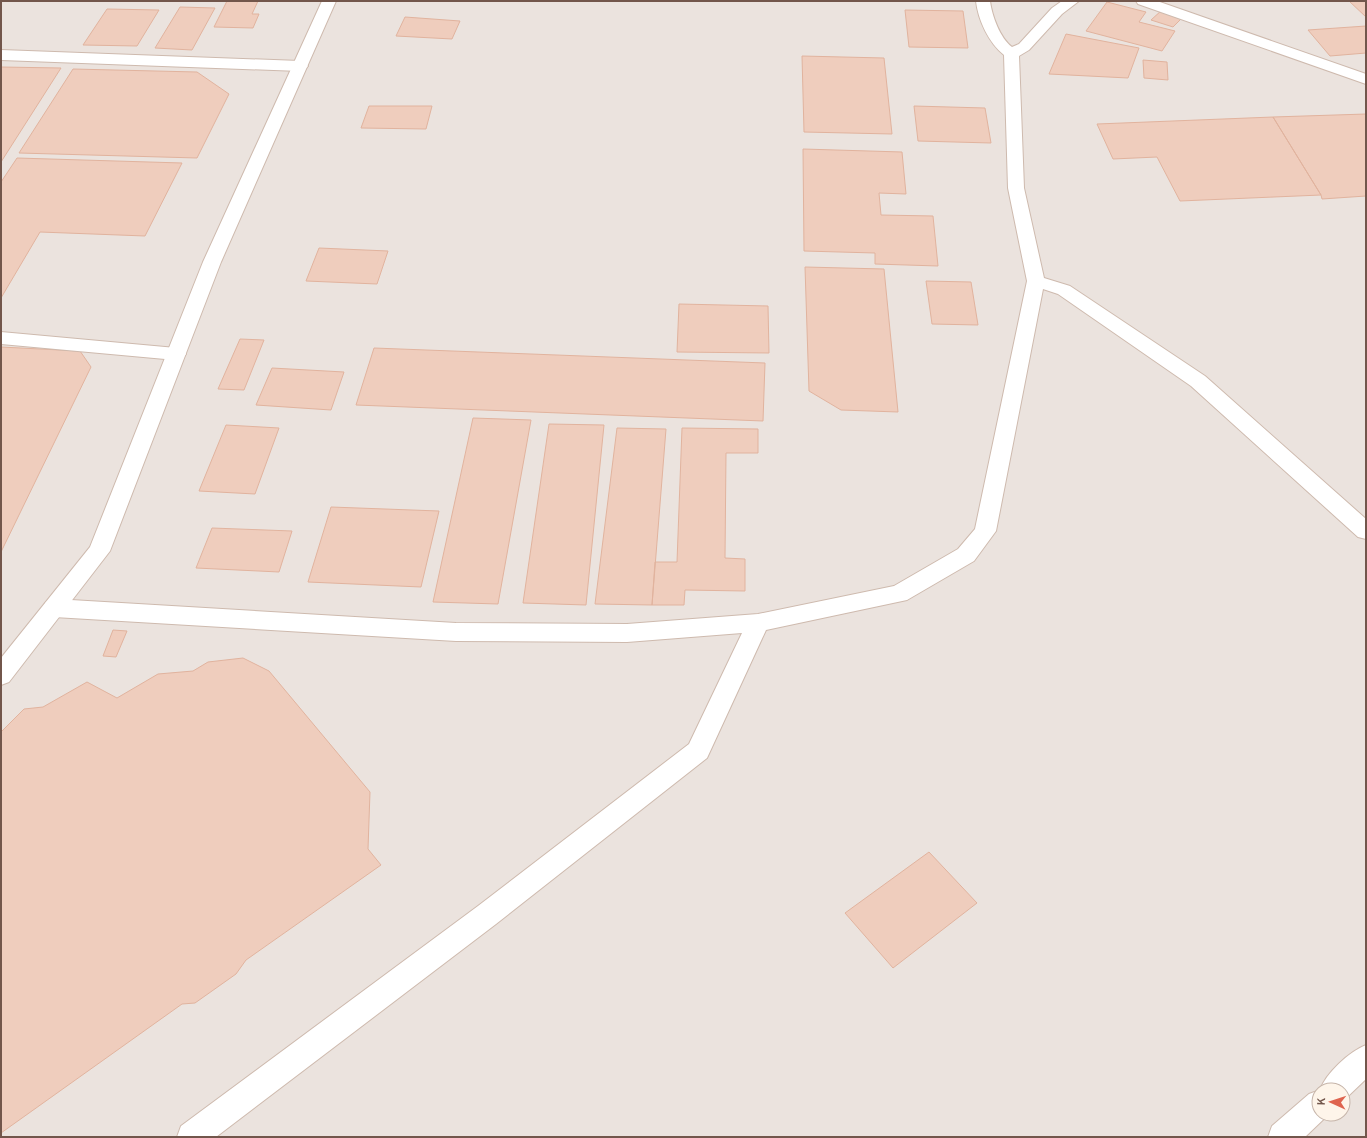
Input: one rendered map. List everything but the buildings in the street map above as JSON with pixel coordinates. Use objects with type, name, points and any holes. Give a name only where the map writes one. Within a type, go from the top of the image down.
[{"type":"street","points":[[1,675],[99,550],[212,262],[329,1]]},
{"type":"street","points":[[54,608],[456,632],[627,633],[758,623],[898,594],[966,555],[985,531],[1036,281],[1016,188],[1011,54],[1000,45],[984,11],[983,1]]},
{"type":"street","points":[[1011,54],[1024,47],[1057,12],[1072,1]]},
{"type":"street","points":[[1143,1],[1366,79]]},
{"type":"street","points":[[1,55],[300,66]]},
{"type":"street","points":[[1036,281],[1064,290],[1198,381],[1366,531]]},
{"type":"street","points":[[1,338],[176,354]]},
{"type":"street","points":[[192,1137],[481,920],[698,751],[758,623]]},
{"type":"street","points":[[1342,1082],[1366,1058]]},
{"type":"street","points":[[1283,1137],[1311,1111]]},
{"type":"shaded area","points":[[1,1],[1366,1],[1366,1137],[1,1137]]}]
